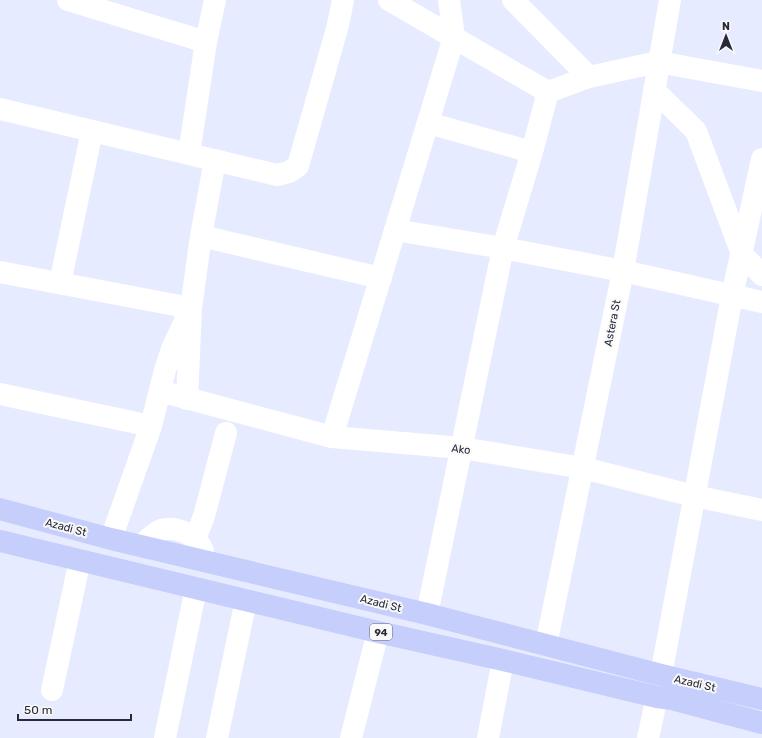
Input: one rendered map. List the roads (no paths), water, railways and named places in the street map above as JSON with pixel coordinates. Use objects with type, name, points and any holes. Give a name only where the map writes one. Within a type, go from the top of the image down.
[{"type":"highway","name":"Azadi St","points":[[0,510],[111,539],[427,614],[661,675],[762,699]]},
{"type":"highway","name":"Azadi St","points":[[0,540],[378,632],[672,699],[762,723]]},
{"type":"street","points":[[68,0],[206,42]]},
{"type":"street","points":[[189,154],[206,42],[215,0]]},
{"type":"street","points":[[0,109],[277,175],[289,172],[298,166],[338,25],[343,0]]},
{"type":"street","points":[[389,0],[548,92]]},
{"type":"street","points":[[332,437],[454,37],[449,0]]},
{"type":"street","points":[[514,0],[589,77]]},
{"type":"street","name":"Astera St","points":[[546,645],[623,271],[658,62],[670,0]]},
{"type":"street","points":[[548,92],[589,77],[658,62],[762,82]]},
{"type":"street","points":[[654,90],[696,131],[742,254],[762,275]]},
{"type":"street","points":[[427,614],[503,248],[532,152],[548,92]]},
{"type":"street","points":[[428,123],[532,152]]},
{"type":"street","points":[[60,283],[92,131]]},
{"type":"street","points":[[661,675],[732,296],[762,159]]},
{"type":"street","points":[[186,399],[191,308],[200,236],[215,160]]},
{"type":"street","points":[[395,230],[503,248],[623,271],[762,302]]},
{"type":"street","points":[[200,236],[381,278]]},
{"type":"street","points":[[0,272],[191,308]]},
{"type":"street","points":[[111,539],[151,426],[165,370],[172,349],[191,308]]},
{"type":"street","name":"Ako","points":[[160,391],[332,437],[462,448],[583,468],[694,496],[762,510]]},
{"type":"street","points":[[0,394],[151,426]]},
{"type":"street","points":[[195,539],[204,516],[226,433]]},
{"type":"street","points":[[141,546],[156,532],[163,530],[176,530],[186,533],[195,539],[202,547],[204,560]]},
{"type":"street","points":[[52,690],[80,560]]},
{"type":"street","points":[[165,738],[196,588]]},
{"type":"street","points":[[217,738],[246,600]]},
{"type":"street","points":[[351,738],[378,632]]},
{"type":"street","points":[[488,738],[503,660]]},
{"type":"street","points":[[648,738],[657,696]]}]
